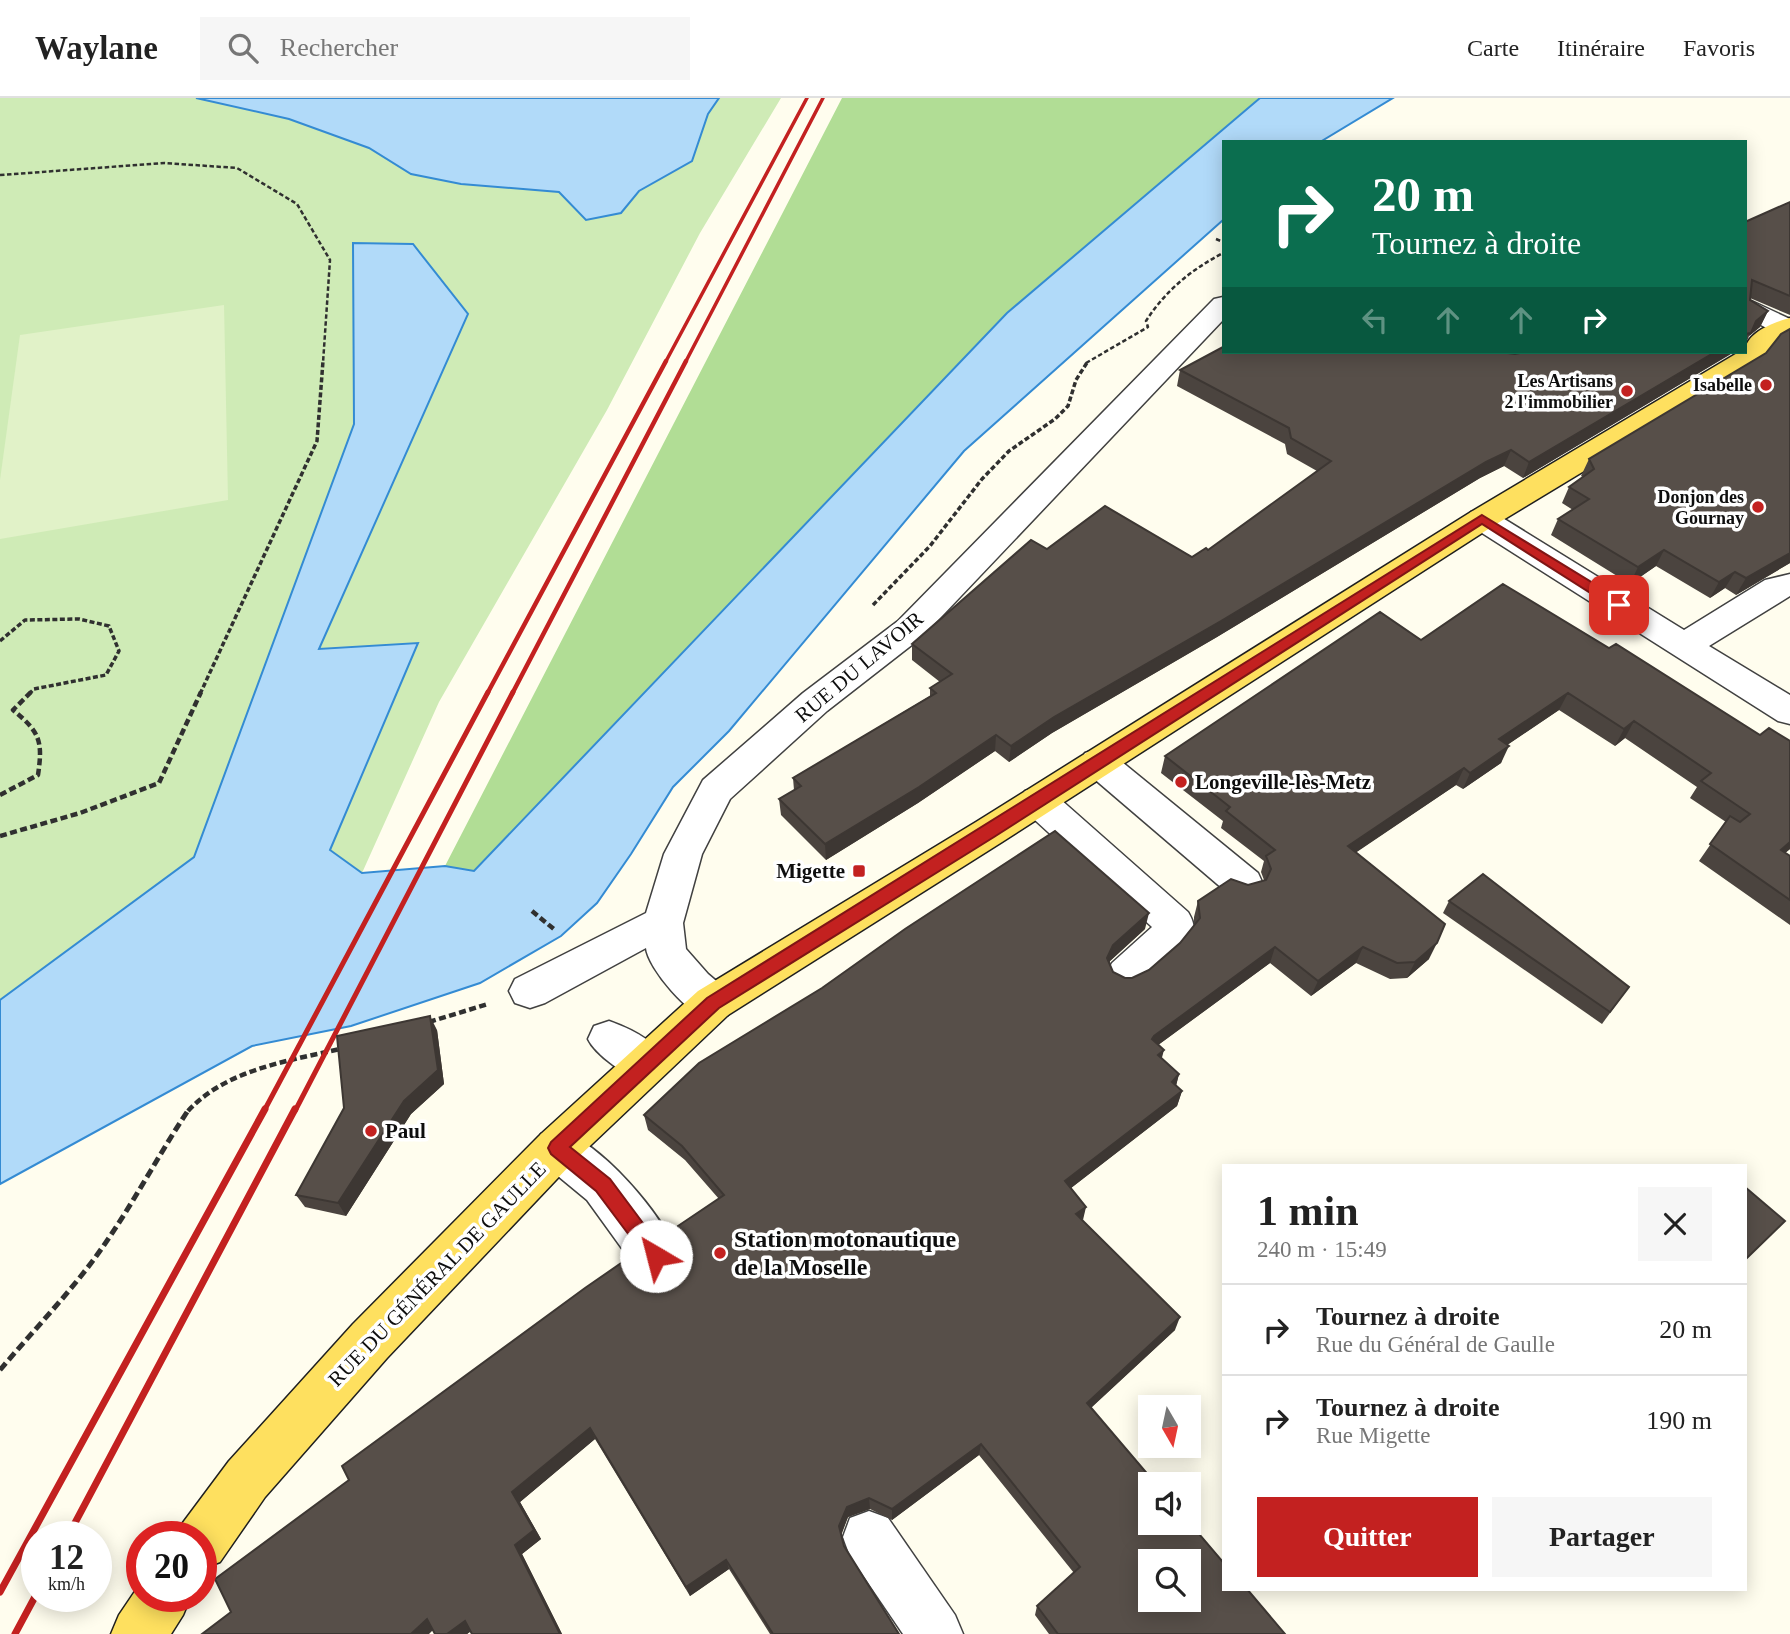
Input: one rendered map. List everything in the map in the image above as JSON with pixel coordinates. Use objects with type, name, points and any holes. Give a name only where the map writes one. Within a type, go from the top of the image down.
[{"type":"main road","name":"RUE DU GÉNÉRAL DE GAULLE","points":[[217,1521],[247,1479],[370,1341],[557,1148],[646,1062],[713,1003],[1038,801],[1482,519],[1746,361],[1748,353],[1761,342],[1789,327]]},
{"type":"main road","points":[[138,1634],[153,1612]]},
{"type":"street","name":"RUE DU LAVOIR","points":[[713,1003],[693,986],[667,954],[663,923],[683,854],[716,790],[815,702],[910,629],[1222,306]]},
{"type":"street","points":[[1747,307],[1789,327]]},
{"type":"street","points":[[1482,519],[1790,712]]},
{"type":"street","points":[[1684,646],[1777,588],[1790,585]]},
{"type":"street","points":[[1098,762],[1244,884]]},
{"type":"street","points":[[1038,801],[1174,923],[1173,933],[1125,975]]},
{"type":"street","points":[[530,991],[628,936],[663,923]]},
{"type":"street","points":[[609,1039],[646,1062]]},
{"type":"street","points":[[557,1148],[603,1185],[656,1256]]},
{"type":"street","points":[[869,1537],[936,1634]]},
{"type":"path","points":[[0,175],[165,163],[237,168],[297,204],[330,260],[317,441],[159,783],[80,813],[0,836]]},
{"type":"path","points":[[1216,240],[1222,242]]},
{"type":"path","points":[[866,612],[930,546],[1000,460],[1068,406],[1076,380],[1086,362],[1148,327],[1146,321],[1157,303],[1176,282],[1199,265],[1222,254]]},
{"type":"path","points":[[0,641],[25,620],[79,619],[109,626],[119,651],[106,675],[34,689],[13,709],[30,724],[43,746],[38,775],[0,795]]},
{"type":"path","points":[[532,911],[561,936]]},
{"type":"path","points":[[428,1023],[530,991]]},
{"type":"path","points":[[0,1370],[96,1257],[140,1192],[168,1140],[189,1109],[209,1092],[247,1072],[351,1046]]},
{"type":"green space","points":[[0,98],[196,98],[289,119],[369,148],[411,174],[461,184],[559,192],[621,213],[639,191],[692,161],[708,114],[719,98],[781,98],[700,233],[607,410],[439,702],[362,873],[330,850],[418,643],[318,650],[468,314],[353,244],[354,424],[194,857],[0,1000]]},
{"type":"green space","points":[[842,98],[1260,98],[1007,313],[474,871],[445,866]]},
{"type":"green space","points":[[224,305],[228,500],[0,539],[0,480],[20,335]]},
{"type":"water","points":[[196,98],[719,98],[708,114],[692,161],[639,191],[621,213],[586,220],[559,192],[461,184],[411,174],[369,148],[289,119]]},
{"type":"water","points":[[1260,98],[1393,98],[1323,140],[1222,140],[1222,221],[964,451],[729,731],[673,787],[597,903],[561,936],[480,983],[351,1026],[252,1046],[0,1184],[0,1000],[194,857],[354,424],[353,243],[413,244],[468,314],[319,649],[418,643],[330,850],[362,873],[445,866],[474,871],[1007,313]]},
{"type":"building","points":[[1790,202],[1790,296],[1752,280],[1750,300],[1768,311],[1756,321],[1751,333],[1747,334],[1747,221]]},
{"type":"building","points":[[1790,329],[1790,553],[1746,578],[1735,572],[1719,582],[1664,550],[1638,567],[1558,519],[1589,499],[1569,487],[1594,469],[1589,459],[1766,353],[1781,334]]},
{"type":"building","points":[[1222,348],[1222,354],[1712,354],[1529,462],[1511,450],[1486,462],[1221,621],[1054,717],[1011,746],[996,735],[919,787],[825,844],[779,799],[801,786],[793,778],[936,693],[930,688],[952,674],[912,644],[1031,540],[1047,549],[1105,506],[1192,557],[1206,548],[1208,550],[1331,461],[1291,438],[1289,428],[1180,370]]},
{"type":"building","points":[[1503,584],[1609,648],[1616,644],[1760,735],[1769,728],[1790,741],[1790,842],[1781,850],[1790,856],[1790,900],[1710,844],[1730,816],[1740,822],[1750,814],[1701,781],[1711,773],[1634,721],[1624,729],[1568,693],[1499,739],[1509,746],[1470,773],[1464,768],[1348,846],[1445,924],[1437,943],[1415,962],[1397,963],[1363,947],[1318,981],[1275,947],[1154,1036],[1152,1039],[1164,1050],[1158,1055],[1179,1074],[1172,1082],[1182,1091],[1065,1181],[1086,1207],[1076,1214],[1180,1317],[1087,1403],[1146,1472],[1138,1472],[1138,1535],[1200,1535],[1222,1561],[1222,1591],[1249,1591],[1285,1634],[1058,1634],[1037,1606],[1080,1567],[981,1444],[892,1509],[869,1498],[847,1507],[839,1526],[844,1546],[899,1634],[773,1634],[726,1560],[686,1587],[590,1428],[512,1492],[534,1530],[515,1545],[560,1634],[472,1634],[465,1621],[447,1634],[435,1634],[427,1619],[411,1634],[202,1634],[231,1612],[217,1583],[217,1578],[349,1480],[342,1466],[630,1257],[651,1267],[672,1260],[678,1244],[672,1230],[724,1195],[682,1146],[644,1115],[699,1063],[822,988],[905,929],[1055,831],[1149,913],[1113,945],[1107,958],[1113,972],[1125,978],[1132,978],[1149,970],[1180,943],[1200,918],[1198,901],[1231,879],[1248,885],[1266,880],[1271,869],[1266,856],[1275,850],[1226,811],[1230,807],[1165,756],[1380,612],[1421,640]]},
{"type":"building","points":[[1483,874],[1629,987],[1610,1012],[1449,901]]},
{"type":"building","points":[[430,1016],[438,1070],[404,1101],[338,1203],[296,1195],[344,1108],[337,1036]]},
{"type":"building","points":[[1747,1189],[1785,1221],[1747,1258]]},
{"type":"railway","points":[[665,363],[807,98]]},
{"type":"railway","points":[[685,363],[823,98]]},
{"type":"railway","points":[[487,694],[666,361]]},
{"type":"railway","points":[[512,694],[686,361]]},
{"type":"railway","points":[[264,1111],[488,692]]},
{"type":"railway","points":[[295,1111],[513,692]]},
{"type":"railway","points":[[0,1592],[265,1109]]},
{"type":"railway","points":[[76,1521],[295,1109]]},
{"type":"railway","points":[[15,1634],[27,1612]]},
{"type":"place","name":"Isabelle","points":[[1766,385]]},
{"type":"place","name":"Les Artisans 2 l'immobilier","points":[[1627,391]]},
{"type":"place","name":"Donjon des Gournay","points":[[1758,507]]},
{"type":"place","name":"Longeville-lès-Metz","points":[[1181,782]]},
{"type":"place","name":"Migette","points":[[859,871]]},
{"type":"place","name":"Paul","points":[[371,1131]]},
{"type":"place","name":"Station motonautique de la Moselle","points":[[720,1253]]},
{"type":"route","points":[[656,1256],[603,1185],[557,1148],[646,1062],[713,1003],[989,832],[1482,519],[1619,605]]}]
